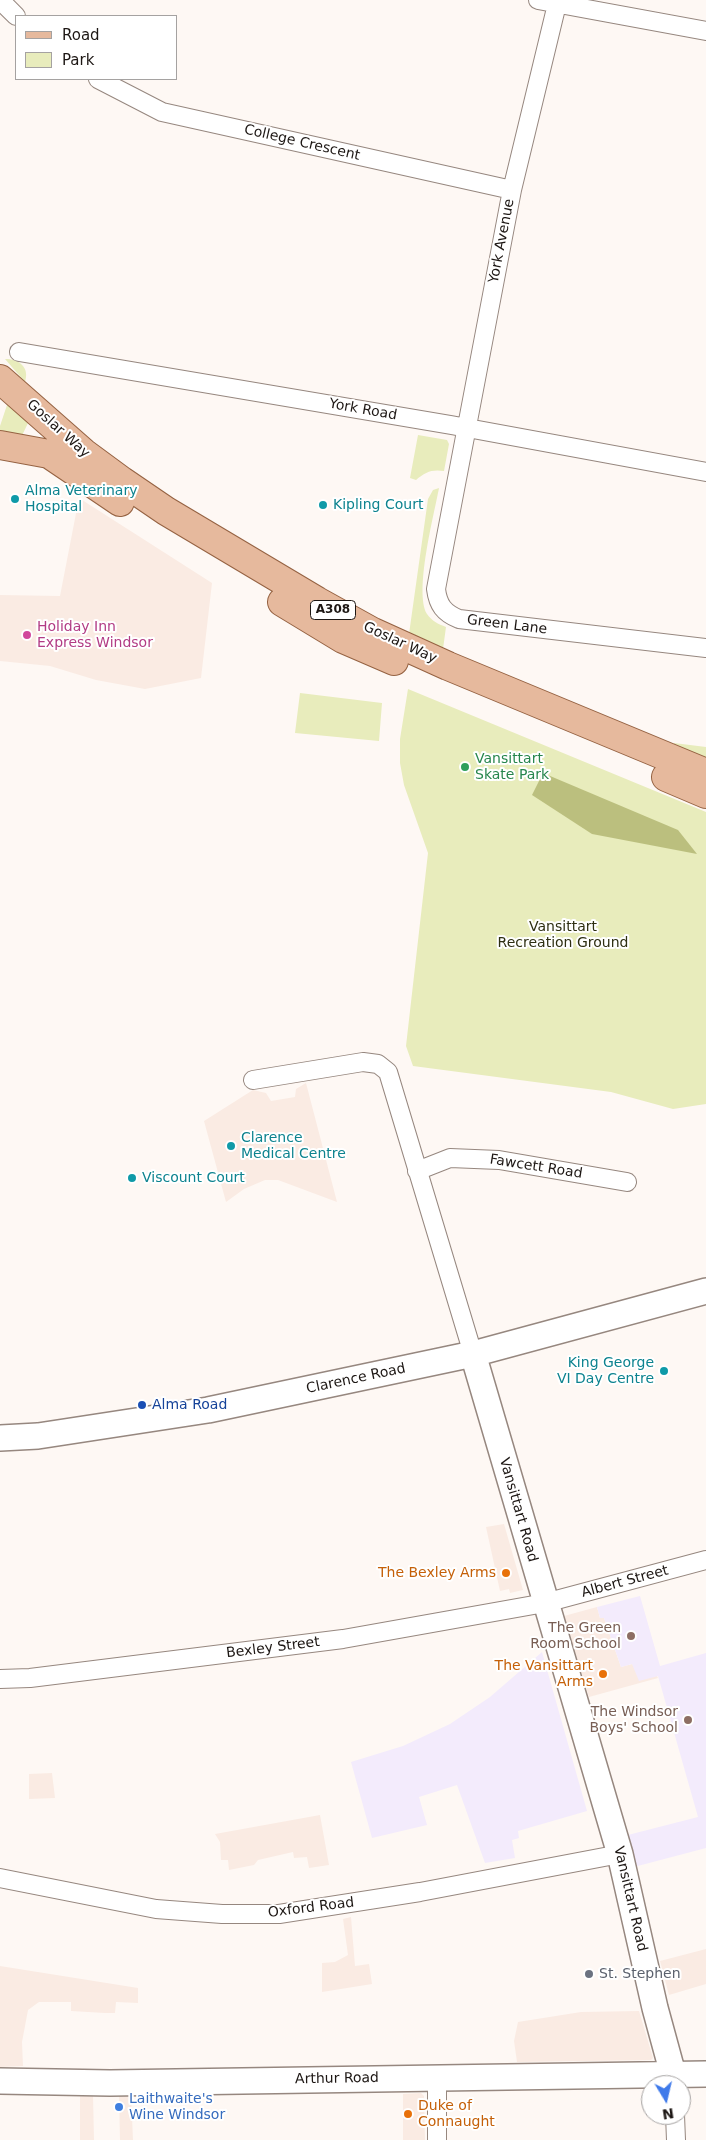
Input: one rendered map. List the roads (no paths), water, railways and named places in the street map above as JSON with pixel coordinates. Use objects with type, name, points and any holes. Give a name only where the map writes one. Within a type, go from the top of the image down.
[{"type":"main road","name":"Goslar Way","points":[[0,379],[84,453],[122,481],[166,511],[316,601],[373,632],[448,666],[706,773]]},
{"type":"main road","name":"Goslar Way","points":[[0,445],[49,454],[174,538],[343,639],[706,794]]},
{"type":"street","points":[[0,0],[15,15]]},
{"type":"street","points":[[538,0],[706,31]]},
{"type":"street","name":"York Avenue","points":[[456,479],[512,190],[557,4]]},
{"type":"street","name":"College Crescent","points":[[100,80],[162,112],[512,190]]},
{"type":"street","name":"York Road","points":[[19,352],[466,428],[706,472]]},
{"type":"street","name":"Green Lane","points":[[456,479],[436,589],[442,609],[449,616],[460,620],[706,648]]},
{"type":"street","name":"Vansittart Road","points":[[253,1080],[363,1062],[378,1064],[388,1072],[620,1854],[655,2008],[673,2075]]},
{"type":"street","name":"Fawcett Road","points":[[417,1171],[450,1158],[499,1160],[627,1182]]},
{"type":"street","name":"Clarence Road","points":[[0,1438],[38,1436],[208,1410],[473,1354],[624,1315],[706,1291]]},
{"type":"street","name":"Albert Street","points":[[545,1603],[706,1560]]},
{"type":"street","name":"Bexley Street","points":[[0,1679],[30,1678],[343,1639],[545,1603]]},
{"type":"street","name":"Oxford Road","points":[[0,1878],[156,1909],[222,1914],[279,1914],[401,1895],[620,1854]]},
{"type":"street","name":"Arthur Road","points":[[691,2076],[706,2074]]},
{"type":"street","points":[[437,2078],[437,2140]]},
{"type":"street","name":"Arthur Road","points":[[0,2081],[110,2083],[437,2078],[641,2079]]},
{"type":"street","points":[[675,2125],[676,2140]]},
{"type":"place","name":"Alma Veterinary Hospital","points":[[15,499]]},
{"type":"place","name":"Kipling Court","points":[[323,505]]},
{"type":"place","name":"Holiday Inn Express Windsor","points":[[27,635]]},
{"type":"place","name":"Vansittart Skate Park","points":[[465,767]]},
{"type":"place","name":"Clarence Medical Centre","points":[[231,1146]]},
{"type":"place","name":"Viscount Court","points":[[132,1178]]},
{"type":"place","name":"King George VI Day Centre","points":[[664,1371]]},
{"type":"place","name":"Alma Road","points":[[142,1405]]},
{"type":"place","name":"The Bexley Arms","points":[[506,1573]]},
{"type":"place","name":"The Green Room School","points":[[631,1636]]},
{"type":"place","name":"The Vansittart Arms","points":[[603,1674]]},
{"type":"place","name":"The Windsor Boys' School","points":[[688,1720]]},
{"type":"place","name":"St. Stephen","points":[[589,1974]]},
{"type":"place","name":"Laithwaite's Wine Windsor","points":[[119,2107]]},
{"type":"place","name":"Duke of Connaught","points":[[408,2114]]},
{"type":"park label","name":"Vansittart Recreation Ground","points":[[563,936]]}]
